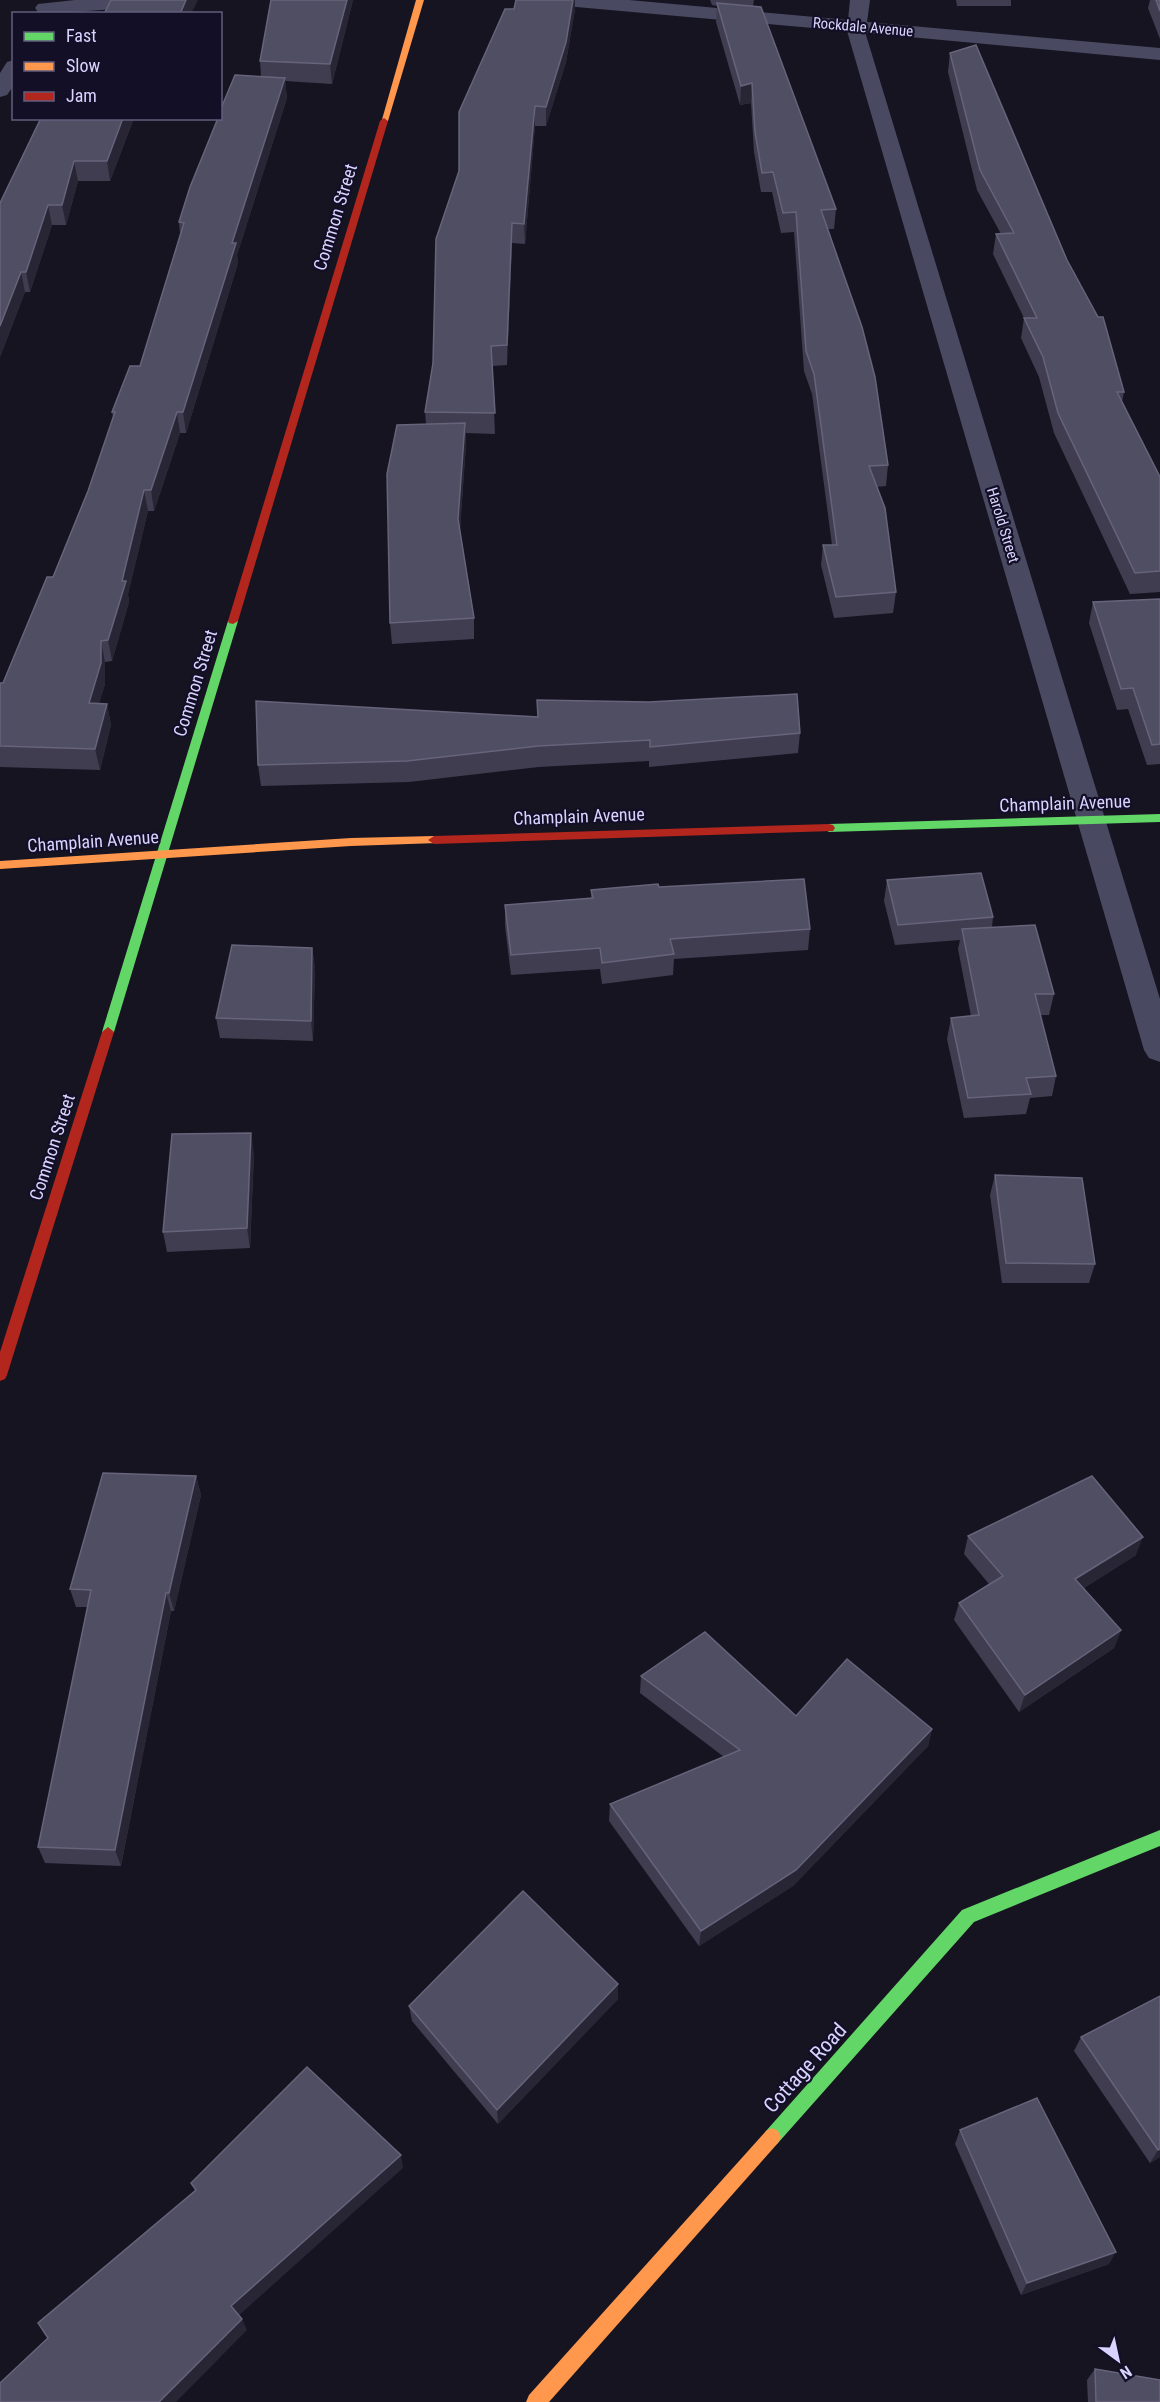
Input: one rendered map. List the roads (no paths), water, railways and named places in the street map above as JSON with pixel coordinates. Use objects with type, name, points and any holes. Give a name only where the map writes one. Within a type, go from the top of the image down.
[{"type":"street","points":[[45,7],[153,0]]},
{"type":"street","name":"Common Street","points":[[0,1375],[69,1150],[128,970],[420,0]]},
{"type":"street","name":"Rockdale Avenue","points":[[565,0],[1160,54]]},
{"type":"street","name":"Harold Street","points":[[860,0],[855,26],[1160,1050]]},
{"type":"street","points":[[0,91],[12,70]]},
{"type":"street","name":"Champlain Avenue","points":[[0,865],[351,843],[518,836],[1160,818]]},
{"type":"street","name":"Cottage Road","points":[[536,2402],[968,1916],[1160,1838]]}]
